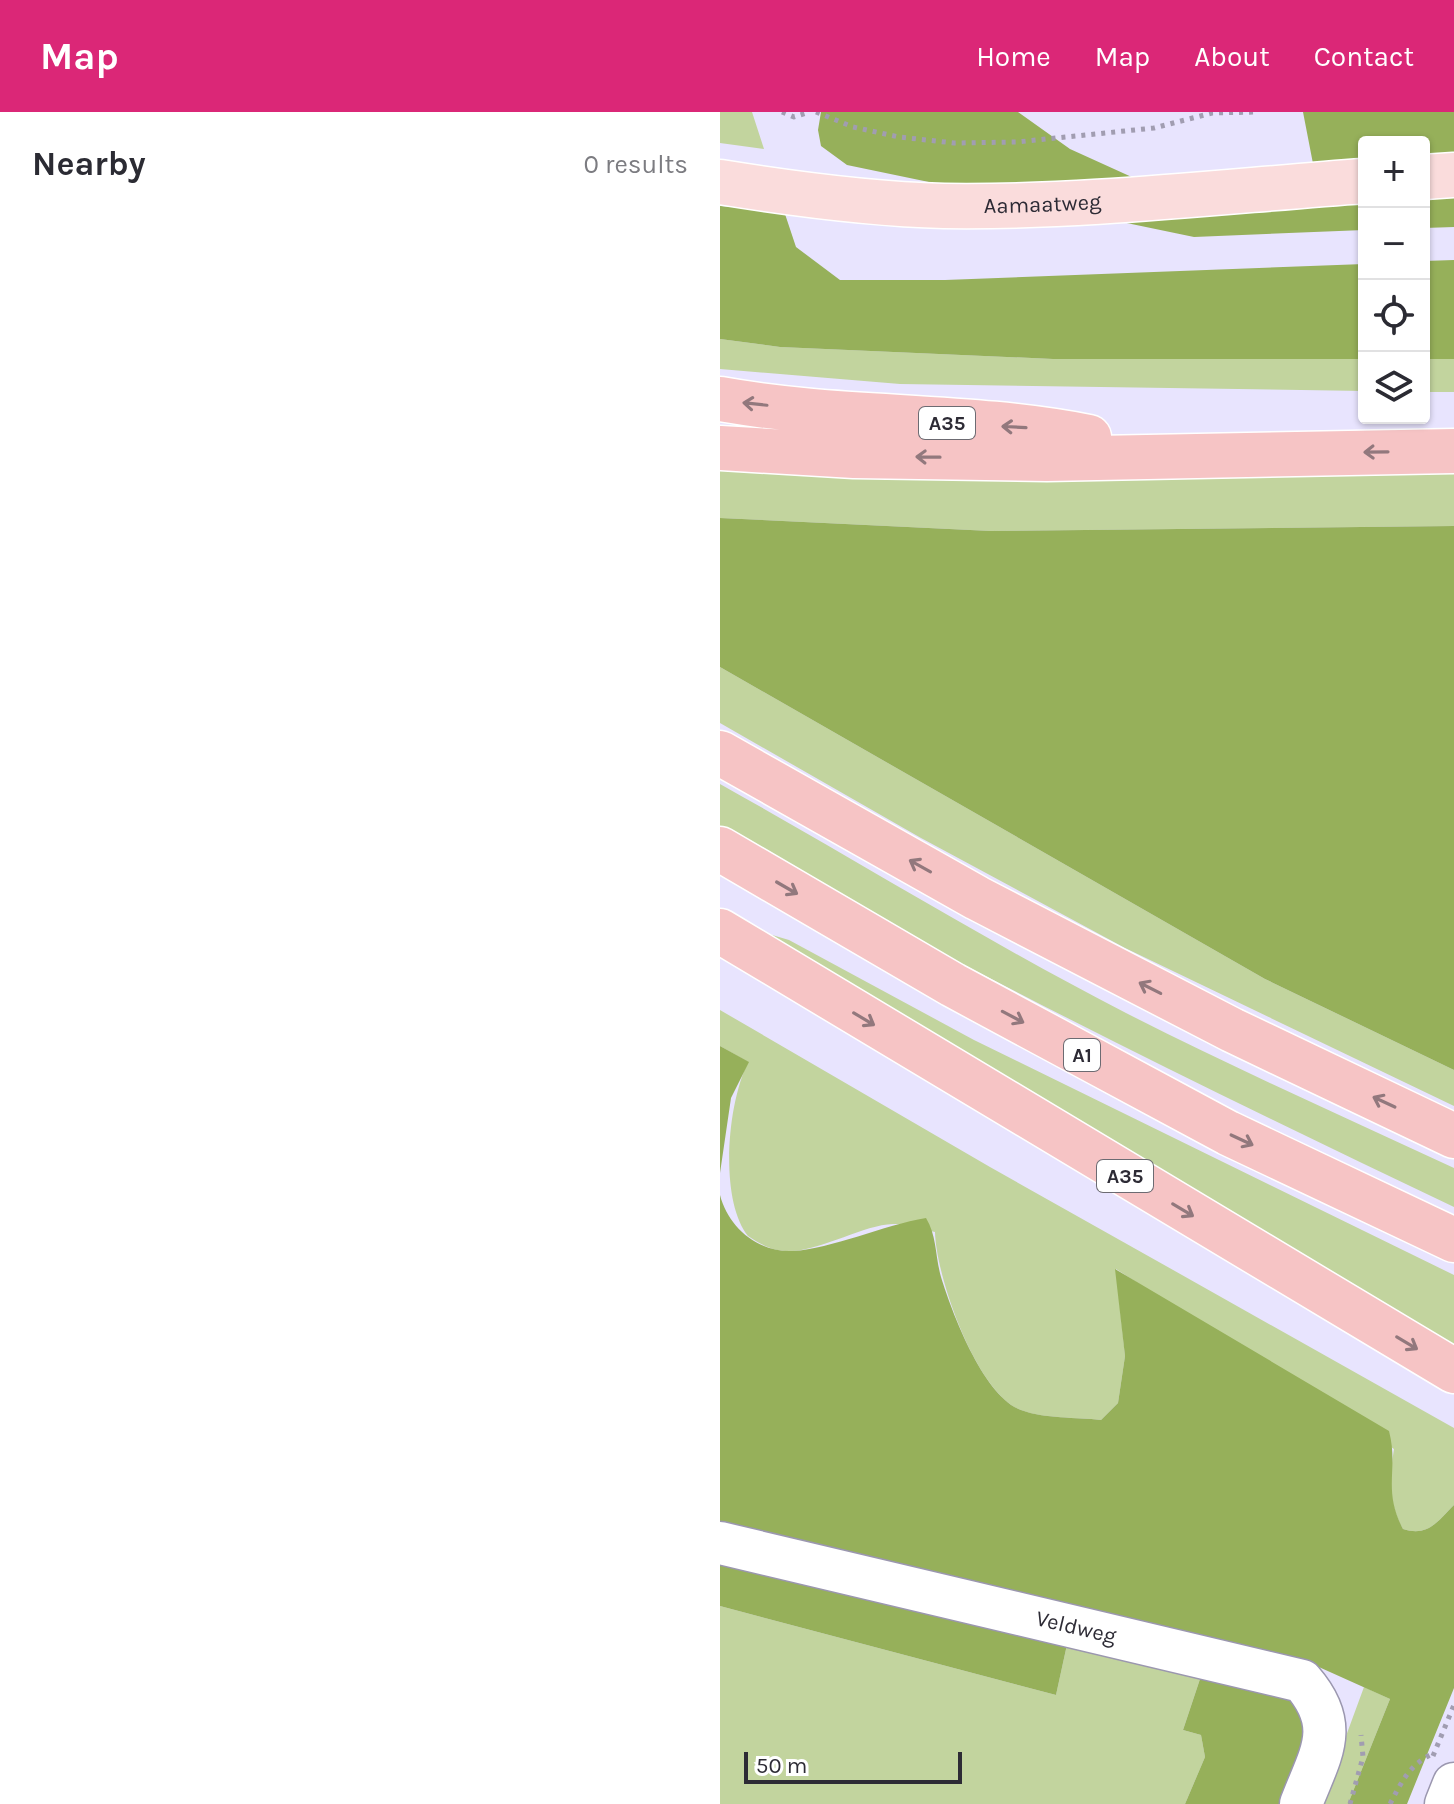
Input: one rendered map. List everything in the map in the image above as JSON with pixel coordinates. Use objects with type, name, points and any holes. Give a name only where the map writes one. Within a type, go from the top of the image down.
[{"type":"highway","name":"A35","points":[[720,399],[905,420],[1044,428],[1173,455]]},
{"type":"highway","name":"A35","points":[[720,448],[854,456],[1047,459],[1454,451]]},
{"type":"highway","points":[[720,753],[977,898],[1232,1030],[1454,1136]]},
{"type":"highway","name":"A1","points":[[720,849],[953,985],[1228,1133],[1454,1240]]},
{"type":"highway","name":"A35","points":[[720,931],[1454,1371]]},
{"type":"highway","name":"A35","points":[[720,958],[797,979]]},
{"type":"main road","points":[[1430,177],[1454,175]]},
{"type":"main road","name":"Aamaatweg","points":[[720,182],[791,194],[943,206],[1087,201],[1358,181]]},
{"type":"street","name":"Veldweg","points":[[720,1543],[1302,1681],[1317,1699],[1326,1731],[1301,1804]]},
{"type":"street","points":[[1444,1768],[1446,1804]]},
{"type":"path","points":[[782,112],[794,117],[809,112]]},
{"type":"path","points":[[816,112],[853,127],[899,137],[954,143],[1017,142],[1123,131],[1212,113],[1257,112]]},
{"type":"path","points":[[1390,1804],[1406,1774],[1421,1759],[1444,1768]]},
{"type":"green space","points":[[720,112],[752,112],[764,149],[720,143]]},
{"type":"green space","points":[[821,112],[1018,112],[1070,149],[1189,203],[1315,174],[1303,112],[1454,112],[1454,227],[1430,228],[1430,136],[1358,136],[1358,230],[1194,237],[847,165],[821,146],[818,130]]},
{"type":"green space","points":[[720,206],[784,211],[796,247],[840,280],[945,280],[1358,264],[1358,359],[1053,359],[780,347],[720,339]]},
{"type":"green space","points":[[1454,260],[1454,359],[1430,359],[1430,261]]},
{"type":"green space","points":[[720,339],[780,347],[1053,359],[1358,359],[1358,391],[900,384],[720,369]]},
{"type":"green space","points":[[1430,359],[1454,359],[1454,392],[1430,392]]},
{"type":"green space","points":[[1454,468],[1454,526],[991,531],[720,518],[720,470]]},
{"type":"green space","points":[[720,518],[991,531],[1454,526],[1454,1070],[1265,979],[720,667]]},
{"type":"green space","points":[[720,667],[1265,979],[1454,1070],[1454,1106],[1125,948],[921,838],[720,723]]},
{"type":"green space","points":[[720,784],[1126,1013],[1454,1168],[1454,1207],[1084,1026],[720,832]]},
{"type":"green space","points":[[759,931],[789,940],[974,1040],[1454,1275],[1454,1353]]},
{"type":"green space","points":[[720,1010],[990,1167],[1454,1428],[1454,1505],[1426,1529],[1403,1529],[1391,1490],[1394,1449],[1116,1269],[1125,1356],[1118,1403],[1101,1420],[1050,1416],[1021,1410],[1005,1400],[989,1382],[975,1359],[951,1304],[935,1232],[903,1224],[882,1225],[793,1251],[769,1247],[748,1236],[733,1201],[729,1153],[735,1104],[748,1062],[720,1046]]},
{"type":"green space","points":[[720,1046],[749,1062],[731,1098],[720,1173]]},
{"type":"green space","points":[[720,1195],[730,1218],[746,1236],[768,1248],[780,1250],[824,1246],[926,1218],[946,1293],[971,1352],[994,1389],[1021,1410],[1101,1420],[1118,1403],[1125,1356],[1115,1269],[1389,1431],[1393,1502],[1403,1529],[1426,1529],[1454,1505],[1454,1688],[1407,1804],[1348,1804],[1390,1699],[1301,1659],[720,1524]]},
{"type":"green space","points":[[720,1557],[1068,1640],[1056,1695],[720,1606]]},
{"type":"green space","points":[[720,1606],[1056,1695],[1068,1640],[1203,1670],[1183,1730],[1201,1735],[1205,1757],[1185,1804],[720,1804]]},
{"type":"green space","points":[[1203,1670],[1302,1700],[1306,1745],[1284,1804],[1185,1804],[1205,1757],[1201,1735],[1183,1730]]},
{"type":"green space","points":[[1364,1687],[1390,1699],[1348,1804],[1321,1804]]}]
